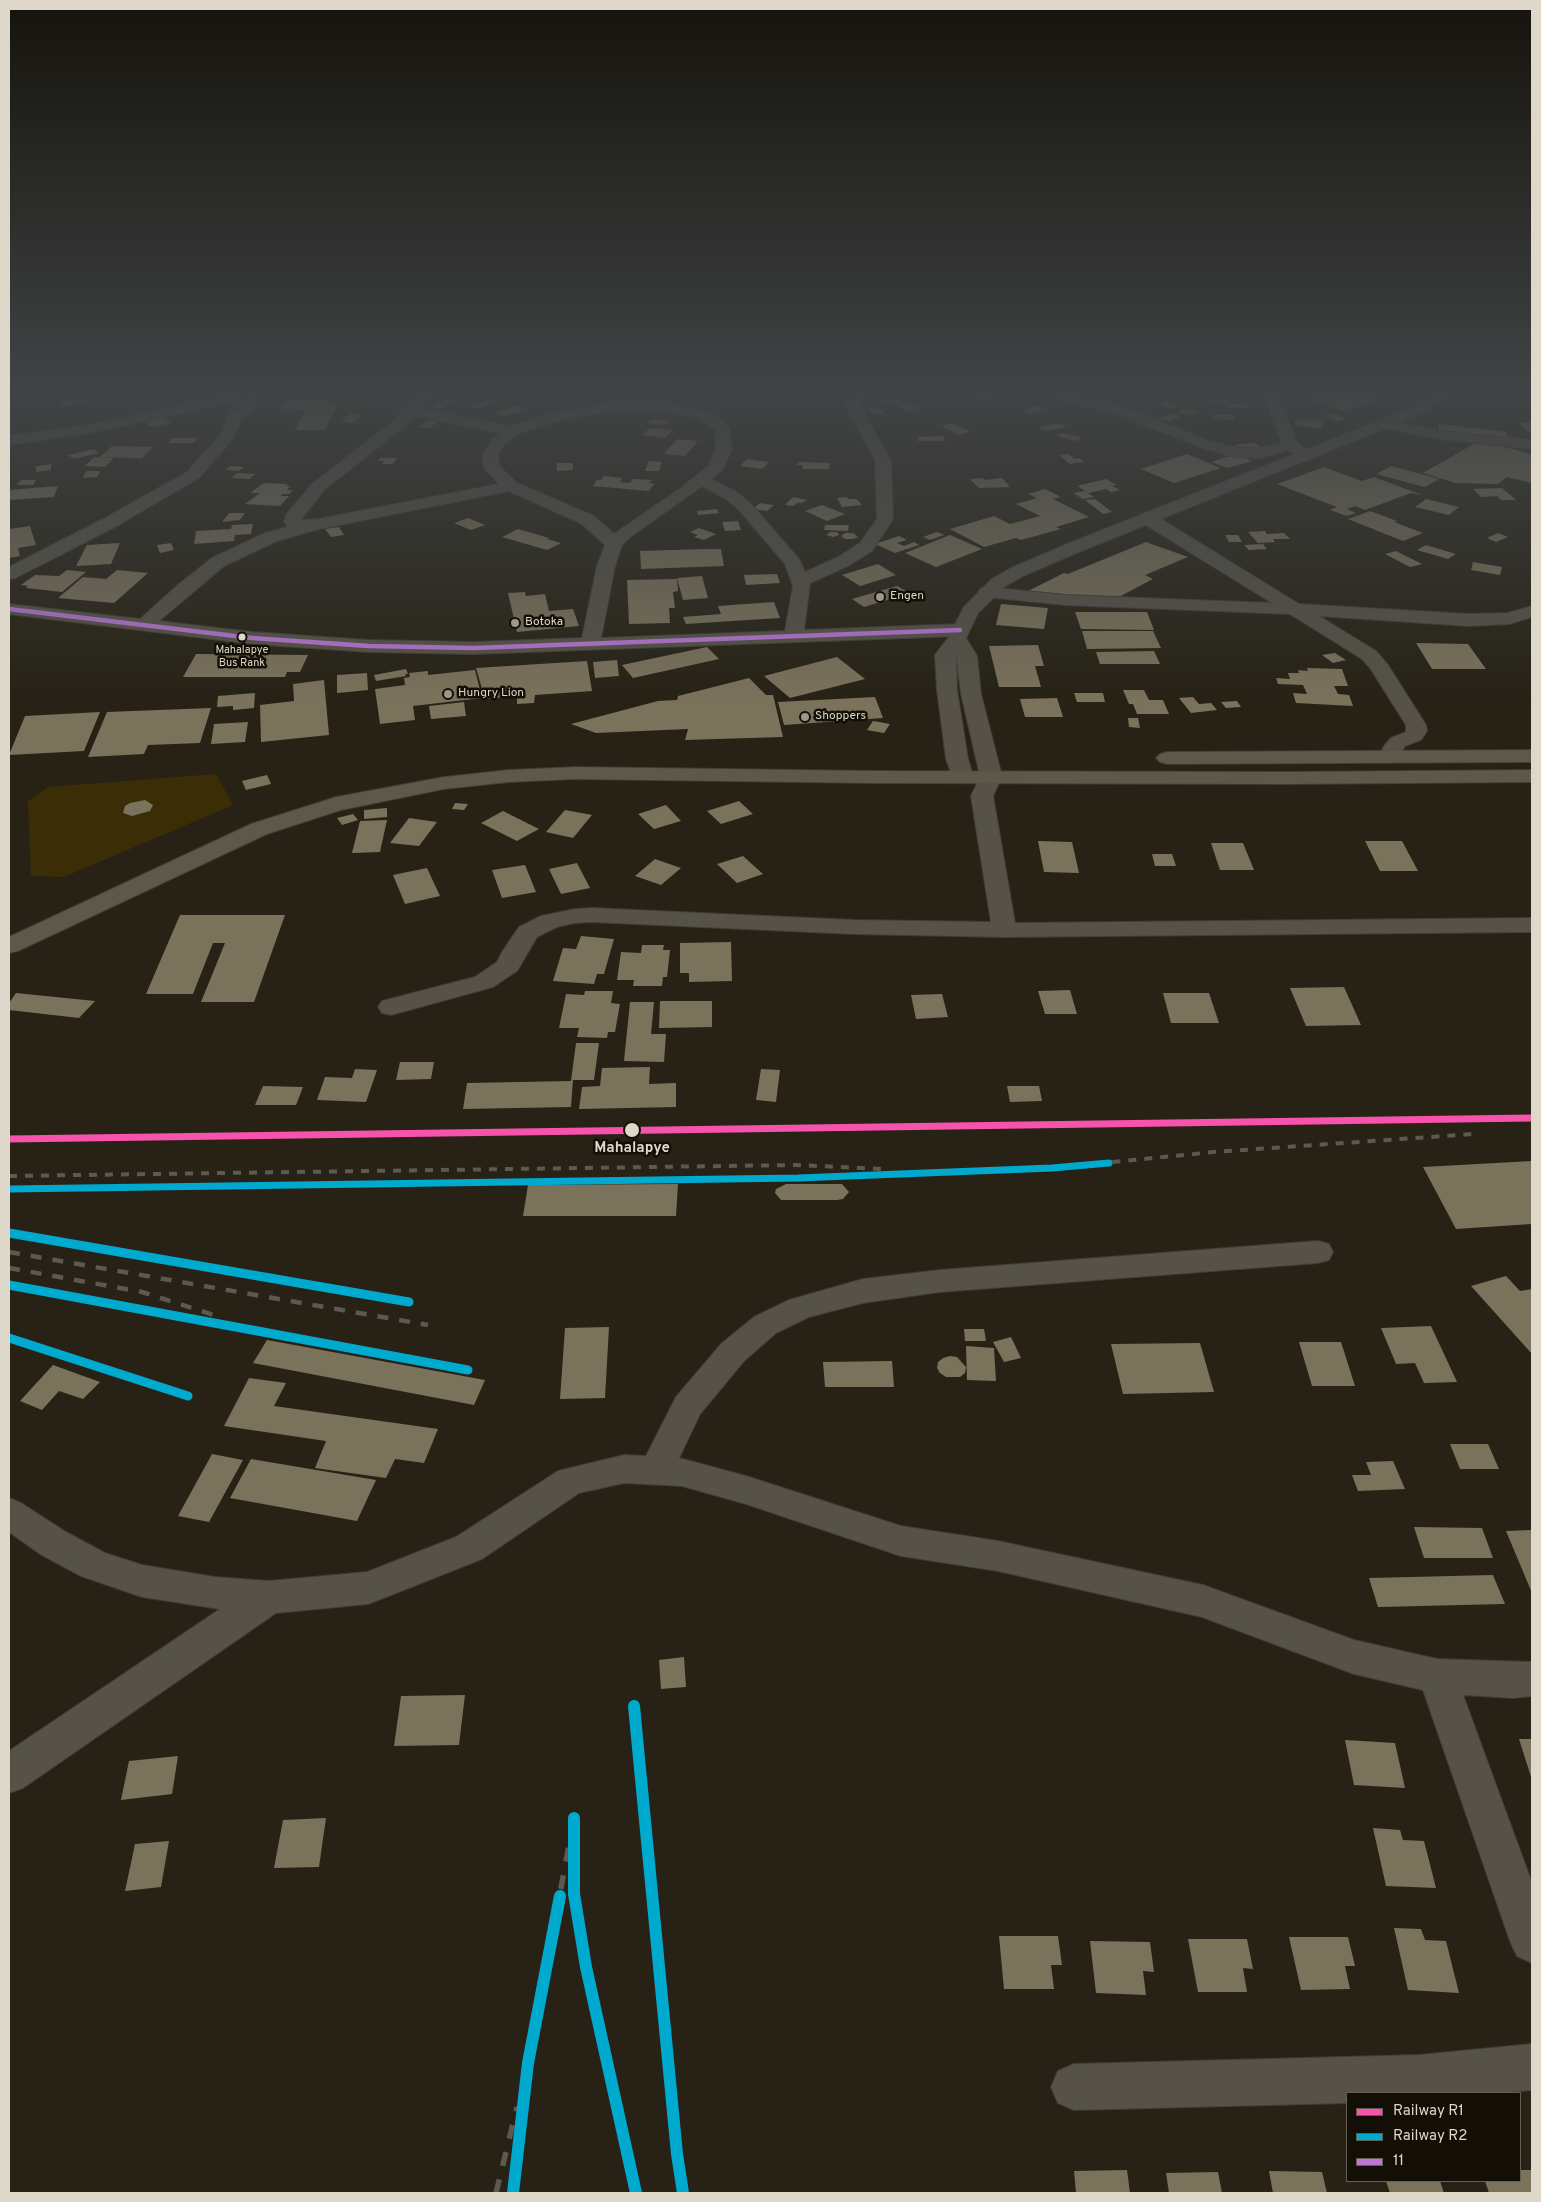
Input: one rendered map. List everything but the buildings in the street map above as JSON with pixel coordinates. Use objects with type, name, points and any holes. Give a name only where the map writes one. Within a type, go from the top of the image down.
[{"type":"highway","points":[[987,777],[1390,757],[1532,756]]},
{"type":"highway","points":[[9,926],[247,817],[329,792],[380,779],[433,769],[501,761],[578,757],[960,767],[987,777],[1288,778],[1532,776]]},
{"type":"highway","points":[[9,946],[259,830],[336,804],[387,793],[444,783],[509,776],[576,773],[872,777],[960,767]]},
{"type":"main road","points":[[9,574],[156,497]]},
{"type":"street","points":[[310,497],[294,515],[292,522],[295,525],[318,524]]},
{"type":"street","points":[[144,626],[185,588],[218,562],[271,537],[318,524],[456,497]]},
{"type":"street","points":[[535,497],[588,520],[604,532],[614,544]]},
{"type":"street","points":[[590,643],[606,566],[614,544],[623,534],[677,497]]},
{"type":"street","points":[[733,497],[760,523],[793,563],[802,586],[794,636]]},
{"type":"street","points":[[800,581],[844,561],[866,547],[885,519],[885,497]]},
{"type":"street","points":[[960,767],[945,669],[945,656],[970,611],[987,592],[1017,572],[1201,497]]},
{"type":"street","points":[[1147,518],[1369,655],[1410,714],[1416,731],[1414,736],[1398,742],[1390,757]]},
{"type":"street","points":[[987,592],[1065,600],[1295,609],[1476,620],[1529,615]]},
{"type":"street","points":[[9,609],[252,638],[369,646],[474,648],[794,636],[958,634]]},
{"type":"street","points":[[958,634],[967,656],[971,694],[987,777],[1000,914],[1004,930]]},
{"type":"street","points":[[391,1007],[468,988],[484,982],[508,966],[514,952],[528,932],[550,921],[575,916],[854,927],[1004,930],[1532,925]]},
{"type":"street","points":[[656,1470],[688,1406],[733,1352],[766,1325],[800,1308],[863,1291],[940,1281],[1318,1252]]},
{"type":"street","points":[[9,1513],[53,1543],[94,1565],[142,1582],[215,1594],[269,1597],[368,1588],[469,1548],[570,1481],[624,1469],[682,1472],[746,1490],[901,1541],[998,1556],[1203,1601],[1354,1657],[1437,1676],[1513,1680],[1532,1679]]},
{"type":"street","points":[[9,1774],[269,1597]]},
{"type":"street","points":[[1437,1676],[1532,1941]]},
{"type":"street","points":[[1074,2087],[1420,2078],[1532,2067]]},
{"type":"shaded area","points":[[216,774],[233,805],[64,877],[31,876],[28,801],[48,787]]},
{"type":"railway","points":[[9,1189],[798,1178],[1052,1168],[1214,1152],[1473,1134]]},
{"type":"railway","points":[[9,1176],[797,1165],[881,1169]]},
{"type":"railway","points":[[9,1233],[409,1302]]},
{"type":"railway","points":[[9,1252],[428,1325]]},
{"type":"railway","points":[[9,1268],[142,1292],[220,1317]]},
{"type":"railway","points":[[9,1285],[468,1370]]},
{"type":"railway","points":[[9,1338],[188,1396]]},
{"type":"railway","points":[[634,1706],[677,2154],[683,2193]]},
{"type":"railway","points":[[574,1818],[574,1894],[586,1967],[636,2193]]},
{"type":"railway","points":[[513,2193],[528,2063],[569,1845]]},
{"type":"railway","points":[[496,2193],[517,2107]]},
{"type":"rail line","name":"R1","points":[[9,1139],[1532,1118]]},
{"type":"rail line","name":"R2","points":[[9,1189],[798,1178],[1052,1168],[1109,1163]]},
{"type":"rail line","name":"R2","points":[[9,1233],[409,1302]]},
{"type":"rail line","name":"R2","points":[[9,1285],[468,1370]]},
{"type":"rail line","name":"R2","points":[[9,1338],[188,1396]]},
{"type":"rail line","name":"R2","points":[[634,1706],[677,2154],[683,2193]]},
{"type":"rail line","name":"R2","points":[[574,1818],[574,1894],[586,1967],[636,2193]]},
{"type":"rail line","name":"R2","points":[[513,2193],[528,2063],[560,1896]]},
{"type":"transit line","name":"11","points":[[9,609],[252,638],[369,646],[474,648],[960,630]]},
{"type":"place","name":"Engen","points":[[880,597]]},
{"type":"place","name":"Botoka","points":[[515,623]]},
{"type":"place","name":"Mahalapye Bus Rank","points":[[242,637]]},
{"type":"place","name":"Hungry Lion","points":[[448,694]]},
{"type":"place","name":"Shoppers","points":[[805,717]]},
{"type":"place","name":"Mahalapye","points":[[632,1130]]}]
